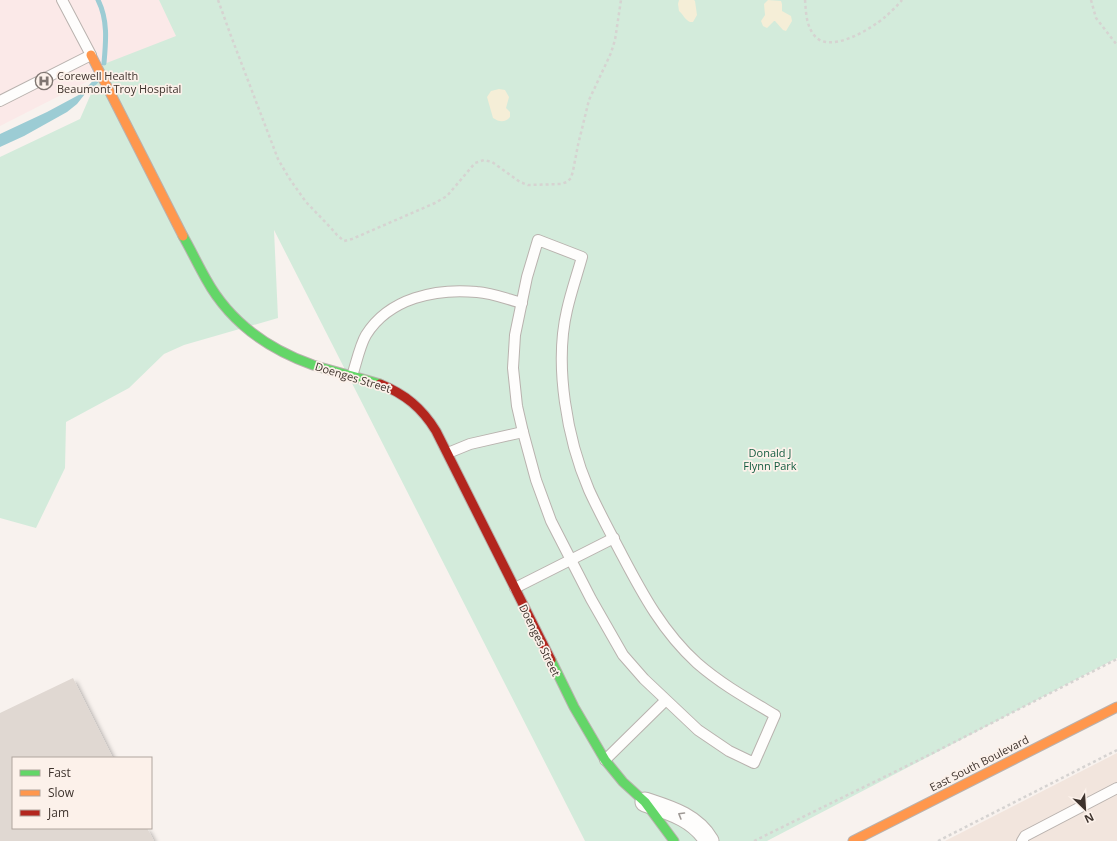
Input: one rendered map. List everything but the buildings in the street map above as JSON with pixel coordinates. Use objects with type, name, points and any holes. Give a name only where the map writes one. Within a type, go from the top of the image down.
[{"type":"street","name":"Doenges Street","points":[[91,55],[206,280],[220,302],[240,323],[275,349],[307,363],[394,390],[410,400],[422,412],[436,430],[574,707],[605,760],[623,782],[645,802],[674,841]]},
{"type":"street","name":"East South Boulevard","points":[[853,841],[1117,706]]},
{"type":"street","name":"Doenges Street","points":[[645,802],[677,812],[695,824],[706,836],[708,841]]},
{"type":"lane","points":[[0,101],[91,55],[62,0]]},
{"type":"lane","points":[[538,240],[582,258],[566,310],[562,351],[563,387],[575,451],[589,490],[650,607],[672,639],[697,663],[718,680],[775,715],[754,763],[729,751],[698,730],[644,679],[624,655],[570,560],[551,521],[536,480],[522,432],[517,406],[514,368],[515,335],[522,303],[527,277],[538,240]]},
{"type":"lane","points":[[352,376],[366,336],[382,315],[409,299],[441,292],[478,292],[522,303]]},
{"type":"lane","points":[[448,453],[470,444],[522,432]]},
{"type":"lane","points":[[515,588],[614,538]]},
{"type":"lane","points":[[605,760],[666,700]]},
{"type":"lane","points":[[1022,841],[1025,836],[1117,788]]},
{"type":"path","points":[[218,0],[278,159],[306,202],[337,235],[344,240],[352,239],[435,203],[446,196],[475,163],[484,160],[492,162],[520,182],[528,185],[561,184],[567,182],[571,178],[573,171],[589,100],[611,53],[615,40],[621,0]]},
{"type":"path","points":[[805,0],[806,14],[810,28],[815,37],[822,41],[831,43],[840,42],[851,38],[884,18],[902,0]]},
{"type":"path","points":[[1091,0],[1096,18],[1117,45]]},
{"type":"path","points":[[754,841],[933,753],[1117,659]]},
{"type":"path","points":[[938,841],[1117,750]]},
{"type":"shaded area","name":"Corewell Health Beaumont Troy Hospital","points":[[0,0],[159,0],[177,36],[0,126]]},
{"type":"shaded area","points":[[1117,753],[1117,841],[945,841]]},
{"type":"green space","name":"Donald J Flynn Park","points":[[159,0],[1117,0],[1117,658],[767,841],[585,841],[274,230],[278,318],[184,345],[164,354],[129,388],[66,422],[65,468],[36,528],[0,518],[0,157],[80,119],[104,64],[176,36]]},
{"type":"sand","points":[[679,0],[695,1],[697,15],[693,22],[688,21],[679,11]]},
{"type":"sand","points":[[768,0],[781,1],[782,11],[791,16],[792,21],[786,31],[783,30],[775,21],[767,28],[763,26],[761,21],[765,15],[764,4]]},
{"type":"sand","points":[[499,89],[505,90],[509,97],[506,108],[510,112],[510,117],[504,121],[493,118],[487,97],[491,91]]},
{"type":"water","points":[[88,90],[77,104],[67,112],[24,136],[0,147],[0,134],[47,112]]},
{"type":"waterway","points":[[98,0],[105,23],[106,39],[104,63]]},
{"type":"waterway","points":[[88,90],[97,80]]},
{"type":"traffic: fast","points":[[183,236],[215,294],[226,308],[251,332],[281,351],[313,365],[380,384]]},
{"type":"traffic: fast","points":[[551,660],[574,707],[605,760],[623,782],[645,802],[674,841]]},
{"type":"traffic: slow","points":[[91,55],[183,236]]},
{"type":"traffic: slow","points":[[853,841],[1117,707]]},
{"type":"traffic: jam","points":[[380,384],[405,397],[425,415],[436,431],[551,660]]},
{"type":"place","name":"Corewell Health Beaumont Troy Hospital","points":[[44,81]]}]
